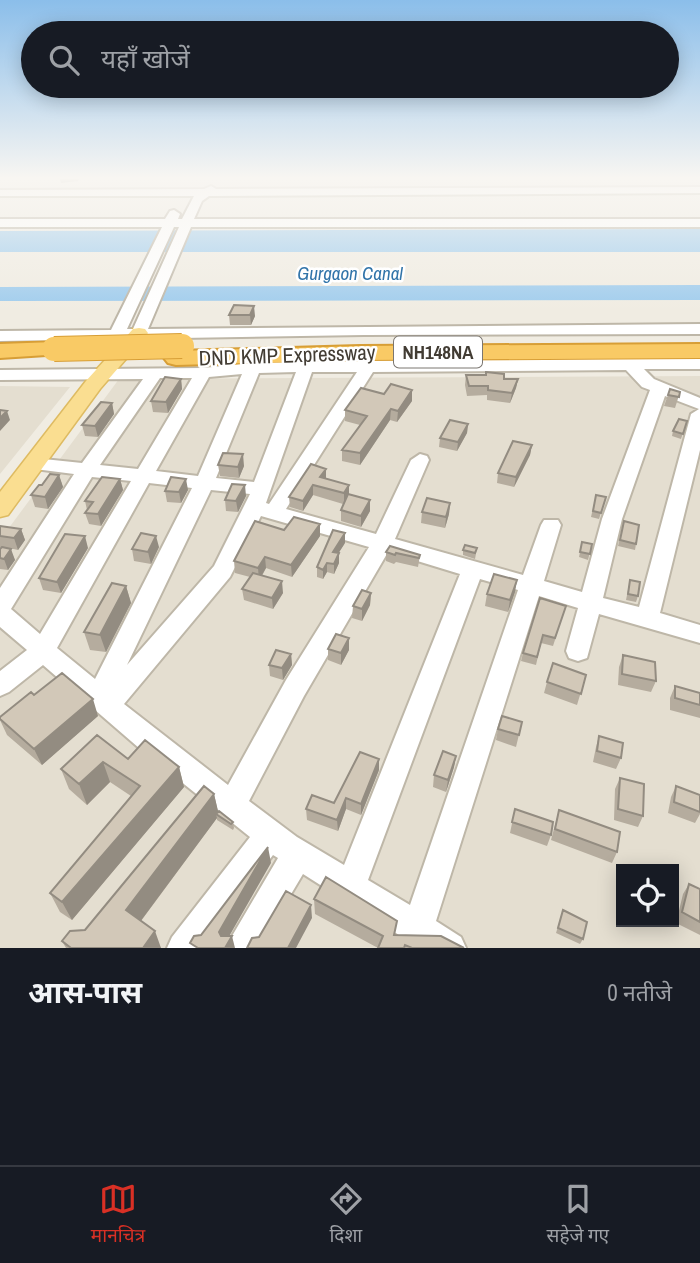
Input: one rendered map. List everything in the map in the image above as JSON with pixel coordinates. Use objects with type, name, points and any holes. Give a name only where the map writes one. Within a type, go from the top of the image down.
[{"type":"highway","name":"DND KMP Expressway","points":[[179,352],[362,342],[700,341]]},
{"type":"highway","name":"DND KMP Expressway","points":[[0,351],[51,355],[179,352],[700,351]]},
{"type":"highway","name":"DND KMP Expressway","points":[[0,362],[51,355]]},
{"type":"main road","points":[[0,485],[98,373],[139,333]]},
{"type":"main road","points":[[0,509],[98,373],[117,336]]},
{"type":"street","points":[[20,223],[638,223]]},
{"type":"street","points":[[117,336],[167,225]]},
{"type":"street","points":[[139,333],[152,308],[184,225]]},
{"type":"street","points":[[0,336],[700,330]]},
{"type":"street","points":[[0,375],[203,373],[306,367],[700,363]]},
{"type":"street","points":[[630,364],[640,378],[700,404]]},
{"type":"street","points":[[103,701],[217,580],[264,503],[369,366]]},
{"type":"street","points":[[264,503],[306,367]]},
{"type":"street","points":[[103,701],[205,481],[253,368]]},
{"type":"street","points":[[0,607],[88,468],[155,373]]},
{"type":"street","points":[[0,685],[42,652],[203,373]]},
{"type":"street","points":[[578,651],[612,519],[659,388]]},
{"type":"street","points":[[647,619],[700,414]]},
{"type":"street","points":[[232,804],[295,688],[382,544],[421,460]]},
{"type":"street","points":[[34,464],[205,481],[382,544],[700,634]]},
{"type":"street","points":[[415,939],[551,525]]},
{"type":"street","points":[[350,887],[473,569]]},
{"type":"street","points":[[0,613],[42,652],[103,701],[198,795],[232,804],[298,854],[350,887],[415,939],[450,948]]},
{"type":"street","points":[[183,948],[271,834]]},
{"type":"street","points":[[241,948],[298,854]]},
{"type":"shaded area","points":[[700,376],[700,948],[0,948],[0,540],[119,379]]},
{"type":"shaded area","points":[[0,386],[70,387],[0,474]]},
{"type":"water","points":[[700,229],[700,252],[0,252],[0,231]]},
{"type":"water","points":[[700,285],[700,300],[0,301],[0,287]]},
{"type":"building","points":[[234,305],[254,306],[250,315],[229,315]]},
{"type":"building","points":[[486,372],[504,374],[504,379],[518,379],[512,393],[488,390],[488,386],[469,386],[466,375],[486,375]]},
{"type":"building","points":[[165,377],[181,379],[166,402],[151,401]]},
{"type":"building","points":[[391,384],[412,390],[398,411],[391,409],[360,453],[342,450],[367,416],[345,410],[361,388],[384,394]]},
{"type":"building","points":[[670,389],[680,392],[679,397],[668,395]]},
{"type":"building","points":[[101,402],[112,403],[95,426],[82,425]]},
{"type":"building","points":[[679,419],[687,421],[683,434],[673,431]]},
{"type":"building","points":[[450,420],[468,424],[458,442],[440,438]]},
{"type":"building","points":[[513,441],[532,445],[516,477],[498,473]]},
{"type":"building","points":[[223,453],[243,454],[238,467],[218,465]]},
{"type":"building","points":[[311,464],[326,469],[320,477],[349,485],[344,493],[313,485],[303,501],[289,497]]},
{"type":"building","points":[[50,474],[59,475],[45,497],[31,495],[42,485]]},
{"type":"building","points":[[102,477],[120,479],[98,514],[85,513],[93,502],[85,501]]},
{"type":"building","points":[[171,477],[186,479],[179,492],[165,491]]},
{"type":"building","points":[[232,484],[245,485],[236,501],[225,500]]},
{"type":"building","points":[[348,494],[370,500],[361,516],[341,510]]},
{"type":"building","points":[[596,495],[606,497],[601,513],[593,511]]},
{"type":"building","points":[[427,498],[450,503],[446,517],[422,512]]},
{"type":"building","points":[[294,517],[320,524],[291,565],[265,557],[258,568],[234,561],[255,521],[284,530]]},
{"type":"building","points":[[624,521],[639,525],[636,544],[620,540]]},
{"type":"building","points":[[0,526],[21,529],[14,538],[0,536]]},
{"type":"building","points":[[333,530],[345,533],[333,552],[339,553],[334,564],[327,563],[323,570],[317,567]]},
{"type":"building","points":[[141,533],[156,536],[148,552],[132,549]]},
{"type":"building","points":[[65,534],[85,536],[57,582],[39,578]]},
{"type":"building","points":[[582,542],[592,544],[590,554],[580,552]]},
{"type":"building","points":[[465,545],[477,548],[475,553],[463,550]]},
{"type":"building","points":[[390,546],[420,555],[419,558],[386,552]]},
{"type":"building","points":[[2,547],[11,549],[4,559],[0,558]]},
{"type":"building","points":[[253,573],[282,581],[272,598],[242,589]]},
{"type":"building","points":[[494,574],[517,580],[510,600],[487,594]]},
{"type":"building","points":[[630,580],[640,582],[638,596],[628,594]]},
{"type":"building","points":[[112,583],[126,586],[100,635],[84,632]]},
{"type":"building","points":[[362,590],[371,593],[362,609],[353,606]]},
{"type":"building","points":[[540,598],[566,606],[555,638],[543,635],[537,657],[523,653]]},
{"type":"building","points":[[336,634],[349,638],[341,653],[328,649]]},
{"type":"building","points":[[276,650],[291,654],[282,668],[269,665]]},
{"type":"building","points":[[623,655],[655,662],[656,681],[622,674]]},
{"type":"building","points":[[553,663],[586,675],[581,694],[547,682]]},
{"type":"building","points":[[62,673],[93,699],[34,749],[0,717],[31,692],[34,695]]},
{"type":"building","points":[[675,686],[700,693],[700,705],[675,698]]},
{"type":"building","points":[[502,716],[522,722],[519,735],[498,729]]},
{"type":"building","points":[[97,735],[128,759],[145,740],[179,767],[62,902],[50,893],[140,786],[103,762],[79,784],[61,769]]},
{"type":"building","points":[[599,736],[623,743],[621,758],[597,751]]},
{"type":"building","points":[[443,751],[456,756],[448,780],[434,775]]},
{"type":"building","points":[[360,752],[379,759],[361,804],[346,798],[337,820],[306,809],[312,795],[334,803]]},
{"type":"building","points":[[620,778],[644,784],[643,816],[618,809]]},
{"type":"building","points":[[204,786],[214,794],[126,910],[155,931],[143,948],[71,948],[62,941],[70,931],[85,930]]},
{"type":"building","points":[[676,786],[700,795],[700,812],[674,802]]},
{"type":"building","points":[[515,809],[553,822],[551,835],[512,822]]},
{"type":"building","points":[[559,810],[620,832],[617,852],[555,829]]},
{"type":"building","points":[[219,811],[233,822],[231,824],[216,814]]},
{"type":"building","points":[[268,847],[219,932],[221,936],[232,936],[225,948],[198,948],[190,943],[194,936],[201,935]]},
{"type":"building","points":[[326,877],[397,921],[394,935],[441,936],[464,948],[412,948],[405,945],[404,948],[378,948],[383,936],[314,899]]},
{"type":"building","points":[[689,884],[700,889],[700,922],[682,912]]},
{"type":"building","points":[[286,891],[311,905],[288,948],[247,948],[252,938],[259,937]]},
{"type":"building","points":[[563,910],[587,922],[583,939],[558,928]]},
{"type":"water label","name":"Gurgaon Canal","points":[[350,273]]}]
